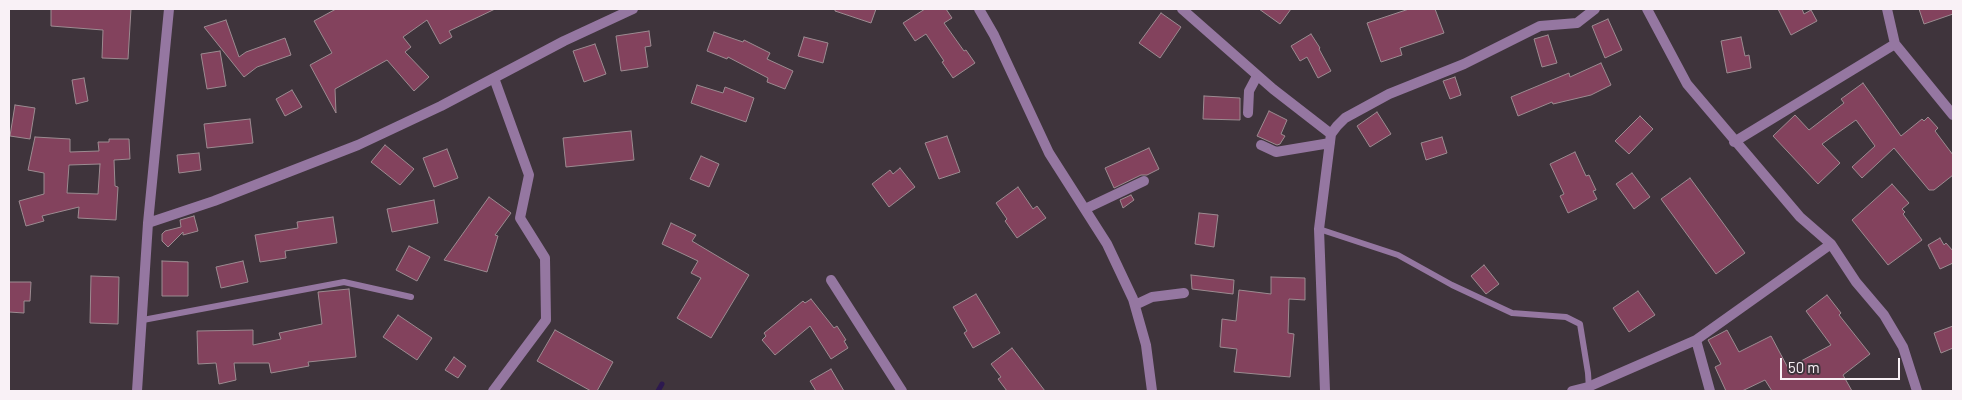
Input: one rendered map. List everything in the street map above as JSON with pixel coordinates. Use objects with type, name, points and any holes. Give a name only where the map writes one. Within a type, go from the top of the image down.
[{"type":"street","points":[[148,223],[214,201],[358,145],[441,106],[564,41],[634,9]]},
{"type":"street","points":[[979,9],[994,35],[1050,153],[1107,244],[1135,306],[1146,345],[1152,391]]},
{"type":"street","points":[[1182,9],[1331,139]]},
{"type":"street","points":[[1325,391],[1319,229],[1331,139],[1345,118],[1389,94],[1464,64],[1540,26],[1576,23],[1595,9]]},
{"type":"street","points":[[1647,9],[1687,84],[1734,142],[1800,217],[1831,244],[1856,282],[1884,315],[1903,347],[1917,391]]},
{"type":"street","points":[[1887,9],[1895,44],[1953,113]]},
{"type":"street","points":[[137,391],[148,223],[171,10]]},
{"type":"street","points":[[1734,142],[1895,44]]},
{"type":"street","points":[[1248,113],[1249,91],[1257,76]]},
{"type":"street","points":[[493,391],[546,320],[545,258],[520,218],[529,175],[494,78]]},
{"type":"street","points":[[1261,145],[1276,152],[1284,152],[1331,139]]},
{"type":"street","points":[[1085,209],[1144,181]]},
{"type":"street","points":[[1572,391],[1589,389],[1696,340],[1831,244]]},
{"type":"street","points":[[831,280],[902,391]]},
{"type":"street","points":[[1135,306],[1152,296],[1184,294]]},
{"type":"street","points":[[1696,340],[1710,391]]},
{"type":"lane","points":[[1319,229],[1398,255],[1452,285],[1512,313],[1566,317],[1580,324],[1589,389]]},
{"type":"lane","points":[[143,320],[344,282],[411,298]]},
{"type":"building","points":[[51,9],[131,9],[128,59],[102,58],[103,30],[51,26]]},
{"type":"building","points":[[336,9],[495,9],[449,31],[452,37],[440,44],[427,20],[403,37],[411,47],[405,52],[429,77],[414,91],[387,60],[335,89],[336,113],[310,65],[332,53],[314,21]]},
{"type":"building","points":[[835,9],[876,9],[871,23],[835,11]]},
{"type":"building","points":[[925,9],[946,9],[952,18],[944,23],[975,63],[953,78],[926,34],[915,41],[903,23]]},
{"type":"building","points":[[1259,9],[1291,9],[1280,24]]},
{"type":"building","points":[[1409,9],[1435,9],[1444,33],[1400,48],[1402,55],[1381,62],[1367,23]]},
{"type":"building","points":[[1778,9],[1802,9],[1804,14],[1811,10],[1817,21],[1791,35]]},
{"type":"building","points":[[1919,9],[1953,9],[1953,14],[1924,24]]},
{"type":"building","points":[[1161,13],[1181,27],[1160,58],[1139,43]]},
{"type":"building","points":[[1608,19],[1622,50],[1605,58],[1592,26]]},
{"type":"building","points":[[226,20],[239,57],[246,52],[285,38],[291,55],[257,67],[244,77],[204,27]]},
{"type":"building","points":[[649,31],[651,46],[645,47],[648,67],[621,71],[616,36]]},
{"type":"building","points":[[714,32],[743,42],[744,40],[770,53],[767,59],[793,71],[785,89],[767,82],[768,78],[728,57],[727,59],[707,51]]},
{"type":"building","points":[[1311,34],[1331,71],[1318,78],[1307,57],[1300,61],[1291,46]]},
{"type":"building","points":[[1548,35],[1557,63],[1542,67],[1534,39]]},
{"type":"building","points":[[804,37],[828,43],[823,63],[798,56]]},
{"type":"building","points":[[1741,37],[1745,56],[1749,55],[1751,68],[1727,73],[1721,41]]},
{"type":"building","points":[[595,44],[606,74],[584,82],[573,51]]},
{"type":"building","points":[[220,51],[226,86],[207,89],[201,54]]},
{"type":"building","points":[[1601,63],[1611,85],[1591,95],[1553,104],[1552,102],[1518,116],[1511,97],[1569,73],[1570,77]]},
{"type":"building","points":[[1455,77],[1461,95],[1450,99],[1443,81]]},
{"type":"building","points":[[84,78],[88,101],[76,104],[72,80]]},
{"type":"building","points":[[1863,83],[1901,136],[1922,119],[1924,121],[1928,117],[1938,128],[1935,131],[1953,155],[1953,175],[1934,190],[1929,190],[1894,148],[1862,178],[1852,167],[1875,146],[1856,120],[1822,144],[1840,163],[1818,184],[1773,136],[1795,115],[1809,130],[1844,103],[1841,99]]},
{"type":"building","points":[[697,85],[723,93],[725,87],[754,98],[746,122],[691,103]]},
{"type":"building","points":[[292,90],[302,107],[285,116],[276,99]]},
{"type":"building","points":[[1204,96],[1240,98],[1240,120],[1203,119]]},
{"type":"building","points":[[15,105],[35,108],[30,139],[10,136]]},
{"type":"building","points":[[1269,111],[1287,120],[1281,134],[1285,136],[1280,144],[1277,145],[1257,136]]},
{"type":"building","points":[[1377,112],[1391,134],[1370,147],[1357,126]]},
{"type":"building","points":[[1640,116],[1653,129],[1629,154],[1615,141]]},
{"type":"building","points":[[250,119],[253,143],[207,148],[204,124]]},
{"type":"building","points":[[631,131],[634,160],[566,167],[563,138]]},
{"type":"building","points":[[947,136],[960,172],[939,179],[925,143]]},
{"type":"building","points":[[35,137],[70,139],[70,152],[99,151],[98,142],[109,142],[109,139],[129,139],[130,159],[114,160],[115,186],[118,187],[116,220],[78,218],[79,207],[42,216],[44,221],[26,226],[19,201],[44,194],[44,173],[28,170]],"holes":[[[100,164],[98,194],[67,193],[69,165]]]},
{"type":"building","points":[[1442,137],[1447,153],[1426,160],[1421,143]]},
{"type":"building","points":[[385,145],[414,169],[400,185],[371,162]]},
{"type":"building","points":[[1149,148],[1159,169],[1114,188],[1105,168]]},
{"type":"building","points":[[447,149],[458,178],[434,187],[423,158]]},
{"type":"building","points":[[1575,152],[1586,176],[1589,175],[1596,190],[1593,191],[1597,199],[1568,213],[1560,196],[1564,194],[1550,164]]},
{"type":"building","points":[[199,153],[201,170],[179,173],[177,155]]},
{"type":"building","points":[[701,156],[719,164],[709,187],[690,179]]},
{"type":"building","points":[[900,168],[915,187],[889,207],[872,184],[890,170],[893,174]]},
{"type":"building","points":[[1632,173],[1650,197],[1634,209],[1616,184]]},
{"type":"building","points":[[1690,178],[1745,253],[1716,274],[1661,199]]},
{"type":"building","points":[[1892,184],[1909,203],[1902,209],[1905,212],[1903,214],[1922,240],[1888,265],[1852,220]]},
{"type":"building","points":[[1018,187],[1033,209],[1037,206],[1046,218],[1017,238],[1005,221],[1007,219],[996,203]]},
{"type":"building","points":[[1131,195],[1134,200],[1123,208],[1120,200]]},
{"type":"building","points":[[489,197],[511,213],[495,235],[498,236],[487,272],[444,260]]},
{"type":"building","points":[[434,200],[438,223],[392,232],[387,209]]},
{"type":"building","points":[[1199,213],[1218,215],[1214,247],[1195,244]]},
{"type":"building","points":[[194,216],[198,231],[183,235],[183,232],[168,247],[162,241],[162,234],[165,231],[181,227],[180,220]]},
{"type":"building","points":[[333,217],[337,243],[285,251],[286,258],[260,262],[255,235],[298,228],[297,222]]},
{"type":"building","points":[[671,223],[696,235],[692,241],[749,275],[711,338],[677,318],[701,278],[691,273],[698,261],[662,244]]},
{"type":"building","points":[[1940,238],[1944,245],[1946,243],[1953,251],[1953,263],[1940,269],[1928,245]]},
{"type":"building","points":[[409,246],[430,257],[417,281],[396,270]]},
{"type":"building","points":[[162,261],[188,262],[188,296],[162,296]]},
{"type":"building","points":[[243,261],[248,282],[221,288],[216,267]]},
{"type":"building","points":[[1484,265],[1499,284],[1486,294],[1471,276]]},
{"type":"building","points":[[1191,275],[1234,280],[1233,294],[1192,289]]},
{"type":"building","points":[[91,276],[119,277],[118,324],[90,323]]},
{"type":"building","points":[[1271,277],[1305,278],[1305,300],[1289,299],[1288,333],[1294,334],[1290,377],[1234,372],[1237,349],[1220,347],[1222,319],[1236,321],[1239,290],[1271,294]]},
{"type":"building","points":[[9,282],[31,282],[30,301],[24,301],[24,313],[9,312]]},
{"type":"building","points":[[349,289],[356,357],[308,362],[309,366],[271,373],[269,363],[234,363],[236,380],[219,384],[216,363],[198,364],[197,331],[253,330],[253,345],[281,339],[279,333],[322,324],[318,292]]},
{"type":"building","points":[[1638,291],[1655,315],[1629,332],[1613,308]]},
{"type":"building","points":[[976,294],[1000,333],[973,348],[964,333],[967,331],[953,307]]},
{"type":"building","points":[[1827,295],[1841,313],[1839,315],[1870,354],[1843,375],[1852,391],[1772,391],[1765,380],[1742,391],[1726,391],[1715,367],[1721,364],[1708,340],[1727,330],[1739,352],[1771,336],[1788,368],[1831,345],[1806,311]]},
{"type":"building","points":[[811,299],[834,328],[837,326],[846,340],[844,341],[848,348],[831,359],[810,326],[775,355],[762,340],[766,336],[764,333],[803,301],[805,303]]},
{"type":"building","points":[[398,315],[432,338],[417,360],[383,337]]},
{"type":"building","points":[[1953,326],[1953,348],[1941,353],[1934,333]]},
{"type":"building","points":[[555,330],[613,362],[597,391],[591,391],[537,361]]},
{"type":"building","points":[[1012,348],[1045,391],[1007,391],[998,379],[1001,377],[991,364]]},
{"type":"building","points":[[454,357],[466,366],[458,378],[445,370]]},
{"type":"building","points":[[831,369],[844,391],[816,391],[810,381]]},
{"type":"waterway","points":[[658,391],[662,384]]}]
